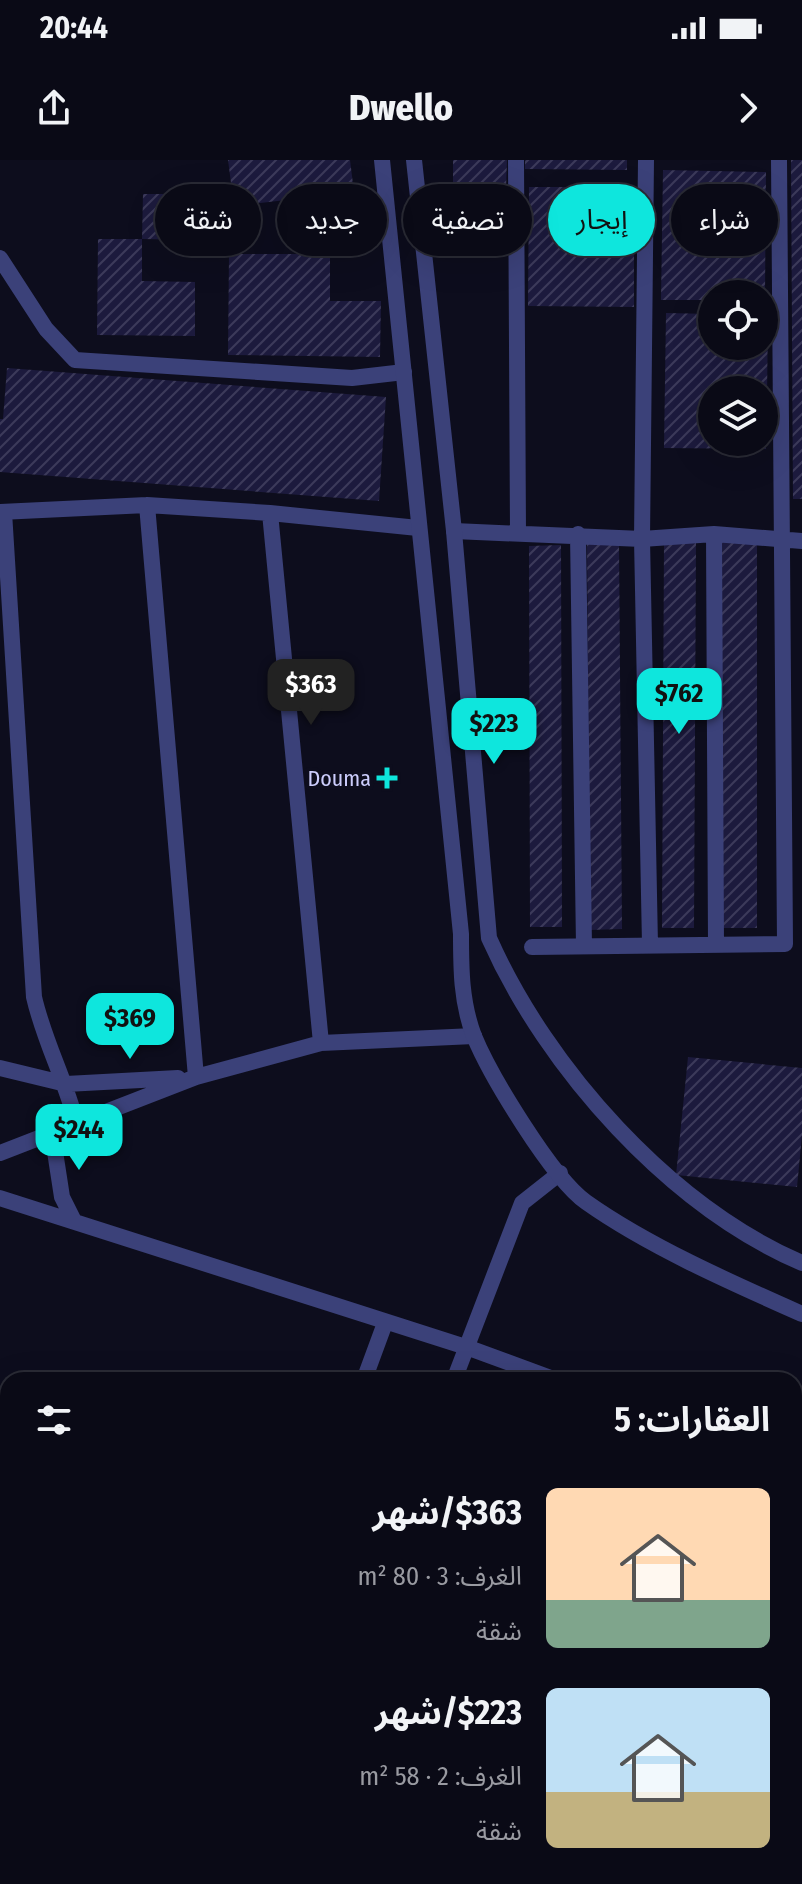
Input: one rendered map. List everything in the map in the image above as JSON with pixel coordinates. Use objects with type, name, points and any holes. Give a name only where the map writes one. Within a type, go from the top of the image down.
[{"type":"street","points":[[382,160],[461,934],[461,985],[474,1036],[542,1152],[583,1201],[714,1275],[802,1314]]},
{"type":"street","points":[[414,160],[454,531],[489,938],[507,979],[534,1022],[617,1129],[710,1213],[769,1249],[802,1263]]},
{"type":"street","points":[[516,160],[518,533]]},
{"type":"street","points":[[646,160],[642,539],[650,945]]},
{"type":"street","points":[[532,947],[785,944],[779,160]]},
{"type":"street","points":[[0,258],[46,329],[75,360],[352,378],[404,372]]},
{"type":"street","points":[[76,1122],[66,1084],[41,1030],[34,997],[10,586],[2,512],[147,505],[270,513],[418,528]]},
{"type":"street","points":[[147,505],[196,1077]]},
{"type":"street","points":[[270,513],[321,1043]]},
{"type":"street","points":[[454,531],[642,539],[714,534],[802,541]]},
{"type":"street","points":[[578,534],[584,946]]},
{"type":"street","points":[[714,534],[716,945]]},
{"type":"street","points":[[0,616],[10,586]]},
{"type":"street","points":[[0,1153],[196,1077],[321,1043],[474,1036]]},
{"type":"street","points":[[0,1068],[66,1084],[196,1077]]},
{"type":"street","points":[[52,1132],[62,1197],[74,1221]]},
{"type":"street","points":[[458,1372],[522,1203],[560,1173]]},
{"type":"street","points":[[0,1198],[469,1348],[534,1372]]},
{"type":"street","points":[[367,1372],[385,1323]]},
{"type":"building","points":[[228,160],[350,160],[353,184],[277,184],[277,201],[261,203],[261,184],[231,184]]},
{"type":"building","points":[[453,160],[507,160],[506,184],[453,184]]},
{"type":"building","points":[[525,160],[627,160],[627,170],[525,169]]},
{"type":"building","points":[[791,160],[802,160],[802,499],[793,499]]},
{"type":"building","points":[[663,170],[766,172],[766,184],[671,184],[671,256],[765,256],[765,280],[698,280],[698,300],[661,300]]},
{"type":"building","points":[[532,187],[548,187],[548,256],[634,256],[634,307],[528,306]]},
{"type":"building","points":[[143,194],[155,194],[155,239],[142,239]]},
{"type":"building","points":[[98,239],[142,239],[142,281],[195,282],[195,336],[97,335]]},
{"type":"building","points":[[229,256],[330,256],[330,301],[381,301],[380,357],[228,355]]},
{"type":"building","points":[[666,313],[698,314],[698,360],[767,360],[767,376],[698,376],[698,448],[664,448]]},
{"type":"building","points":[[7,368],[386,397],[379,501],[0,472],[0,419],[3,419]]},
{"type":"building","points":[[720,542],[757,542],[757,928],[721,928]]},
{"type":"building","points":[[587,543],[619,543],[622,929],[590,930]]},
{"type":"building","points":[[664,543],[696,543],[694,928],[662,928]]},
{"type":"building","points":[[561,545],[562,927],[530,927],[529,546]]},
{"type":"building","points":[[688,1057],[802,1068],[802,1135],[797,1187],[676,1175]]},
{"type":"place","name":"Douma","points":[[387,778]]}]
